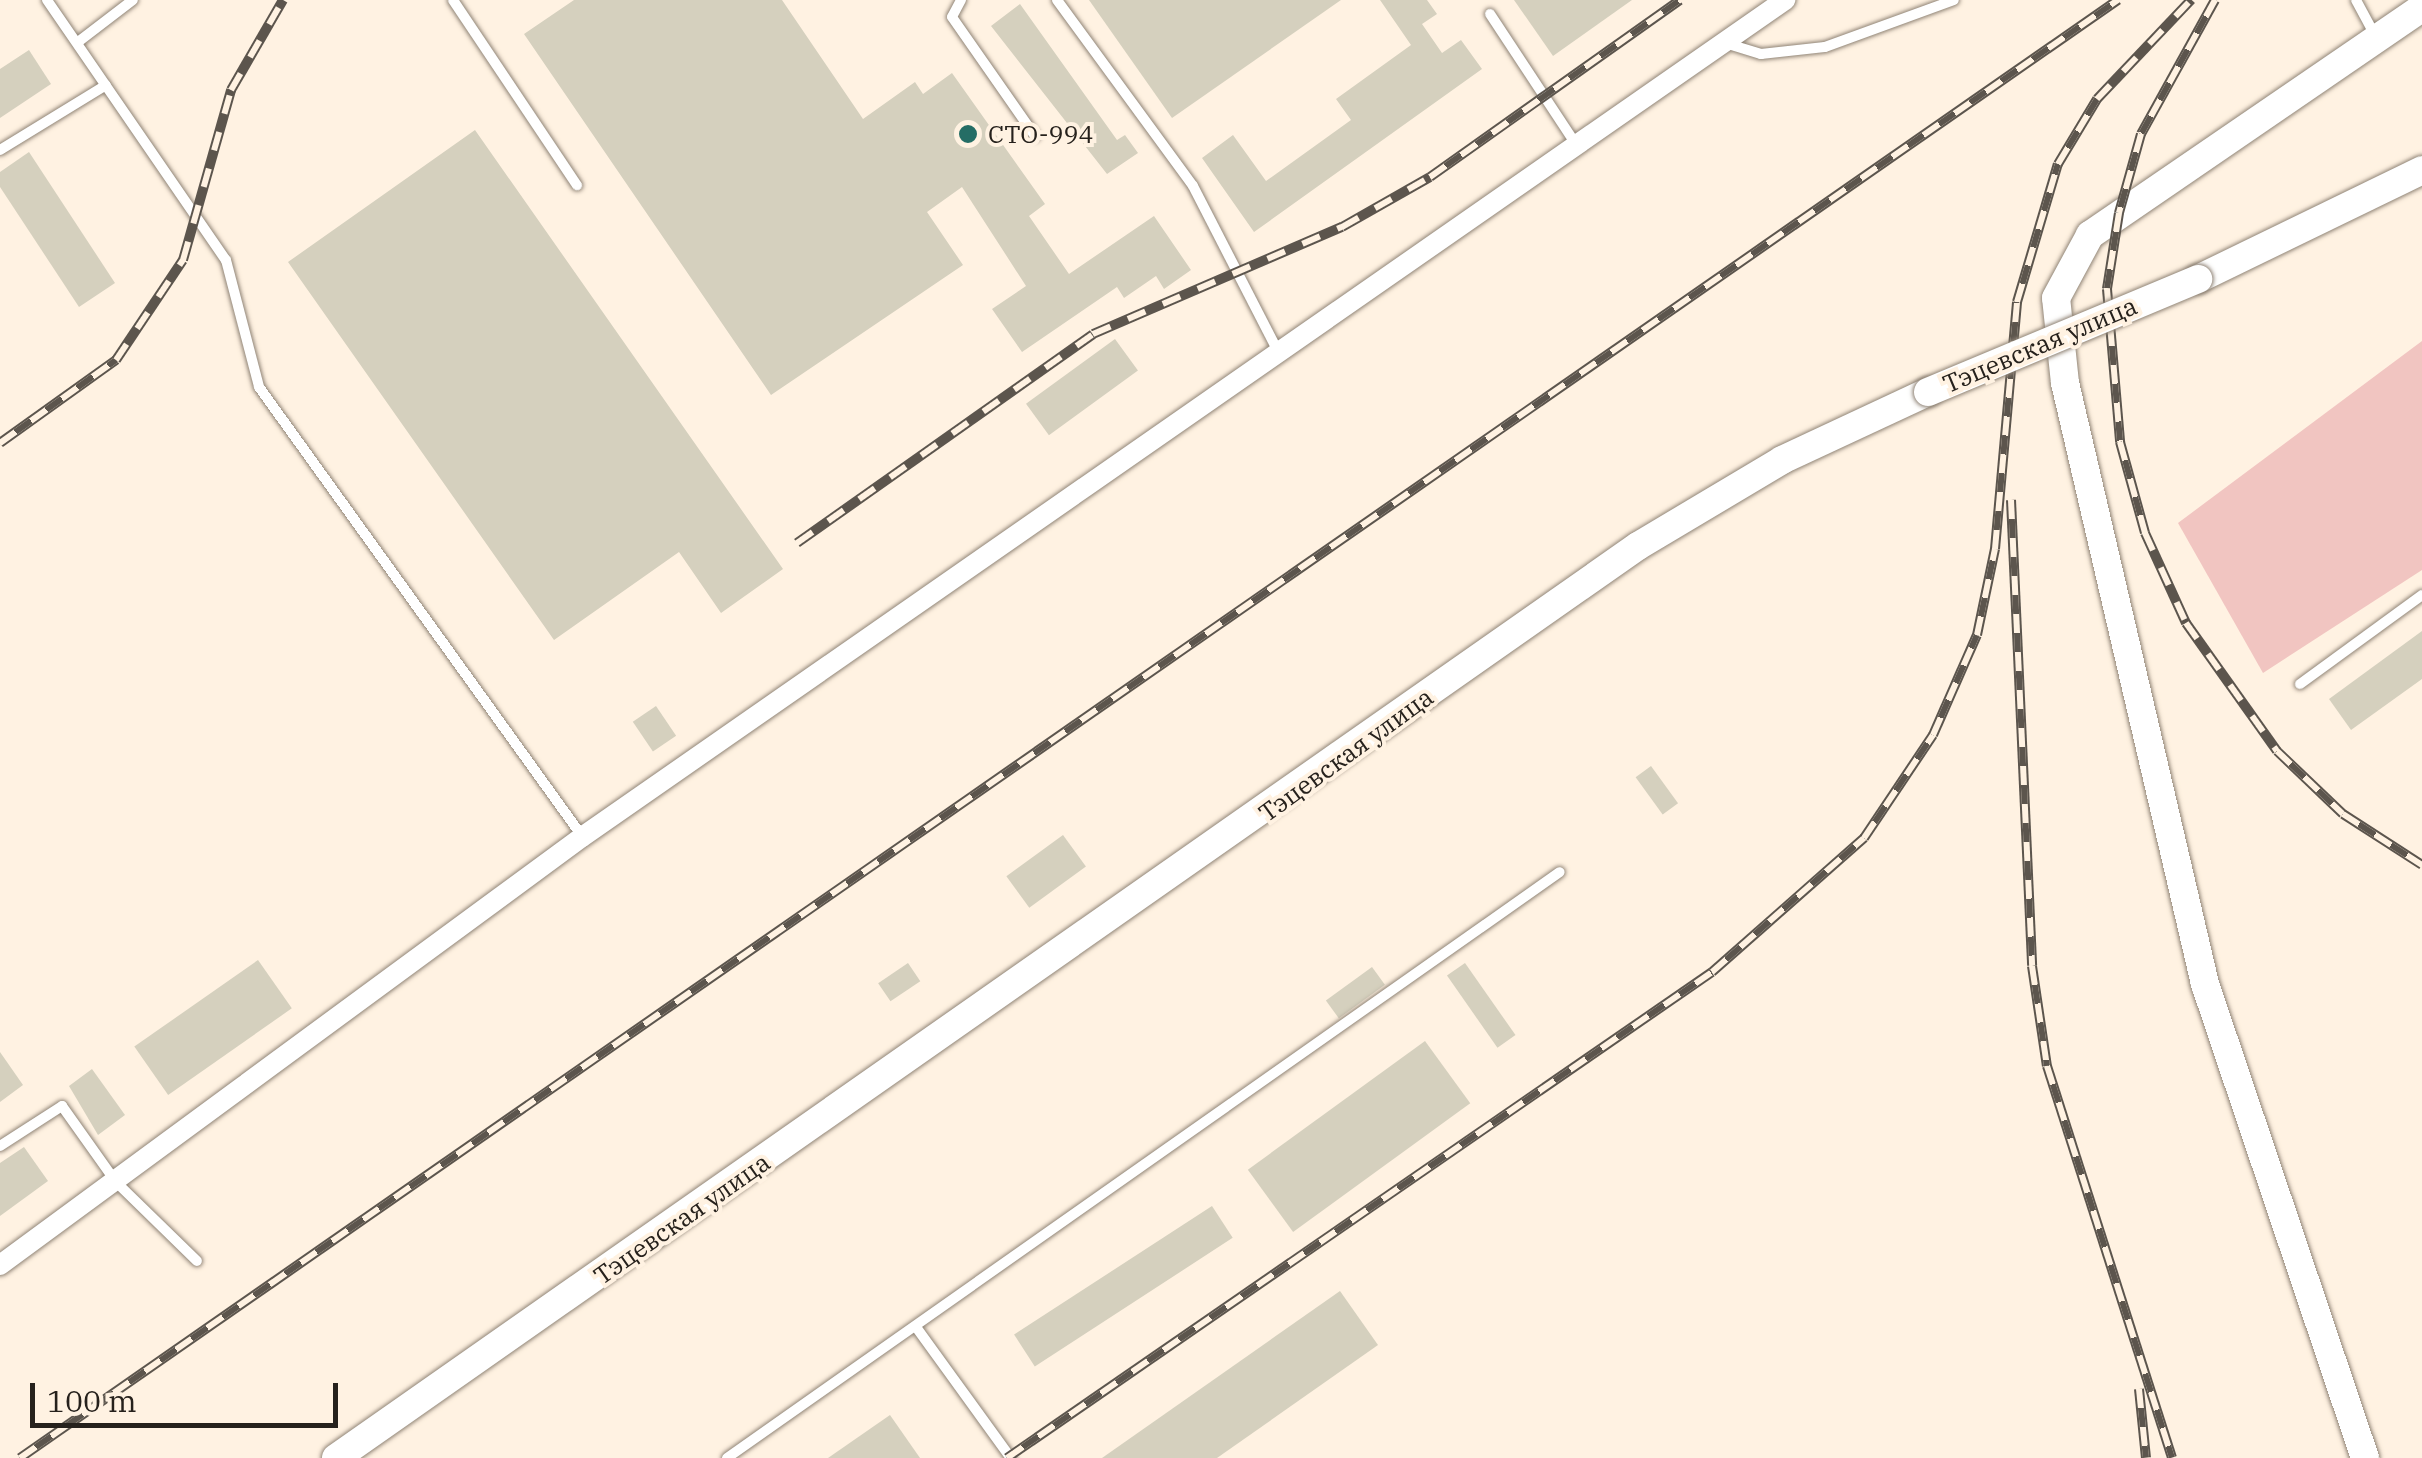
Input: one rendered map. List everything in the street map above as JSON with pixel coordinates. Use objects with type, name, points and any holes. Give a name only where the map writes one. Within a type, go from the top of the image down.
[{"type":"street","points":[[0,1265],[582,837],[1282,358],[1786,0]]},
{"type":"street","points":[[2365,1458],[2204,984],[2065,383],[2056,298],[2090,235],[2422,8]]},
{"type":"street","name":"Тэцевская улица","points":[[336,1458],[1638,546],[1782,460],[1928,392],[2198,279],[2422,170]]},
{"type":"lane","points":[[47,0],[226,260],[258,388],[582,837]]},
{"type":"lane","points":[[78,42],[133,0]]},
{"type":"lane","points":[[454,0],[577,184]]},
{"type":"lane","points":[[961,0],[952,17],[1034,136]]},
{"type":"lane","points":[[1057,0],[1193,186],[1282,358]]},
{"type":"lane","points":[[1724,43],[1761,54],[1825,46],[1954,0]]},
{"type":"lane","points":[[2356,0],[2377,38]]},
{"type":"lane","points":[[1490,14],[1577,146]]},
{"type":"lane","points":[[0,150],[106,85]]},
{"type":"lane","points":[[2300,684],[2422,596]]},
{"type":"lane","points":[[727,1458],[1560,872]]},
{"type":"lane","points":[[0,1146],[62,1106],[116,1182],[197,1261]]},
{"type":"lane","points":[[916,1327],[1011,1458]]},
{"type":"shaded area","points":[[2422,341],[2422,570],[2263,673],[2178,523]]},
{"type":"building","points":[[574,0],[782,0],[863,119],[915,82],[923,94],[952,73],[1045,204],[1029,216],[1069,274],[1154,216],[1191,270],[1164,289],[1156,276],[1124,298],[1117,287],[1022,352],[992,309],[1026,286],[962,187],[927,212],[963,265],[771,395],[524,34]]},
{"type":"building","points":[[1089,0],[1341,0],[1172,118]]},
{"type":"building","points":[[1380,0],[1427,0],[1437,14],[1422,24],[1442,53],[1461,40],[1482,69],[1254,232],[1202,158],[1233,135],[1266,181],[1351,120],[1336,99],[1411,45]]},
{"type":"building","points":[[1514,0],[1632,0],[1553,56]]},
{"type":"building","points":[[1020,4],[1117,140],[1125,135],[1138,153],[1107,174],[991,26]]},
{"type":"building","points":[[29,50],[51,84],[0,118],[0,69]]},
{"type":"building","points":[[475,130],[783,569],[721,613],[679,552],[554,640],[288,262]]},
{"type":"building","points":[[29,152],[115,283],[79,307],[0,187],[0,172]]},
{"type":"building","points":[[1115,339],[1138,371],[1049,435],[1026,404]]},
{"type":"building","points":[[2422,631],[2422,679],[2351,730],[2329,699]]},
{"type":"building","points":[[656,706],[676,736],[653,752],[633,722]]},
{"type":"building","points":[[1651,766],[1678,803],[1663,814],[1636,777]]},
{"type":"building","points":[[1063,835],[1086,867],[1029,908],[1006,876]]},
{"type":"building","points":[[258,960],[292,1008],[168,1095],[134,1047]]},
{"type":"building","points":[[908,963],[920,981],[890,1001],[878,983]]},
{"type":"building","points":[[1465,963],[1515,1035],[1497,1048],[1447,976]]},
{"type":"building","points":[[1372,967],[1385,985],[1339,1018],[1326,1001]]},
{"type":"building","points":[[1425,1041],[1470,1103],[1293,1232],[1248,1170]]},
{"type":"building","points":[[0,1052],[23,1085],[0,1102]]},
{"type":"building","points":[[92,1069],[125,1115],[98,1135],[69,1086]]},
{"type":"building","points":[[24,1147],[48,1181],[0,1216],[0,1163]]},
{"type":"building","points":[[1212,1206],[1233,1238],[1035,1366],[1014,1335]]},
{"type":"building","points":[[1340,1291],[1378,1345],[1217,1458],[1102,1458]]},
{"type":"building","points":[[890,1415],[920,1458],[828,1458]]},
{"type":"railway","points":[[0,443],[116,360],[183,260],[231,90],[283,0]]},
{"type":"railway","points":[[797,543],[1093,334],[1342,227],[1430,177],[1680,0]]},
{"type":"railway","points":[[20,1458],[2118,0]]},
{"type":"railway","points":[[1007,1458],[1712,972],[1864,838],[1933,735],[1977,635],[1995,549],[2017,302],[2058,164],[2097,99],[2191,0]]},
{"type":"railway","points":[[2215,0],[2141,134],[2119,213],[2107,289],[2120,442],[2145,533],[2186,623],[2277,751],[2343,814],[2422,865]]},
{"type":"railway","points":[[2011,500],[2032,966],[2047,1066],[2172,1458]]},
{"type":"railway","points":[[2139,1389],[2146,1458]]},
{"type":"place","name":"СТО-994","points":[[968,134]]}]
